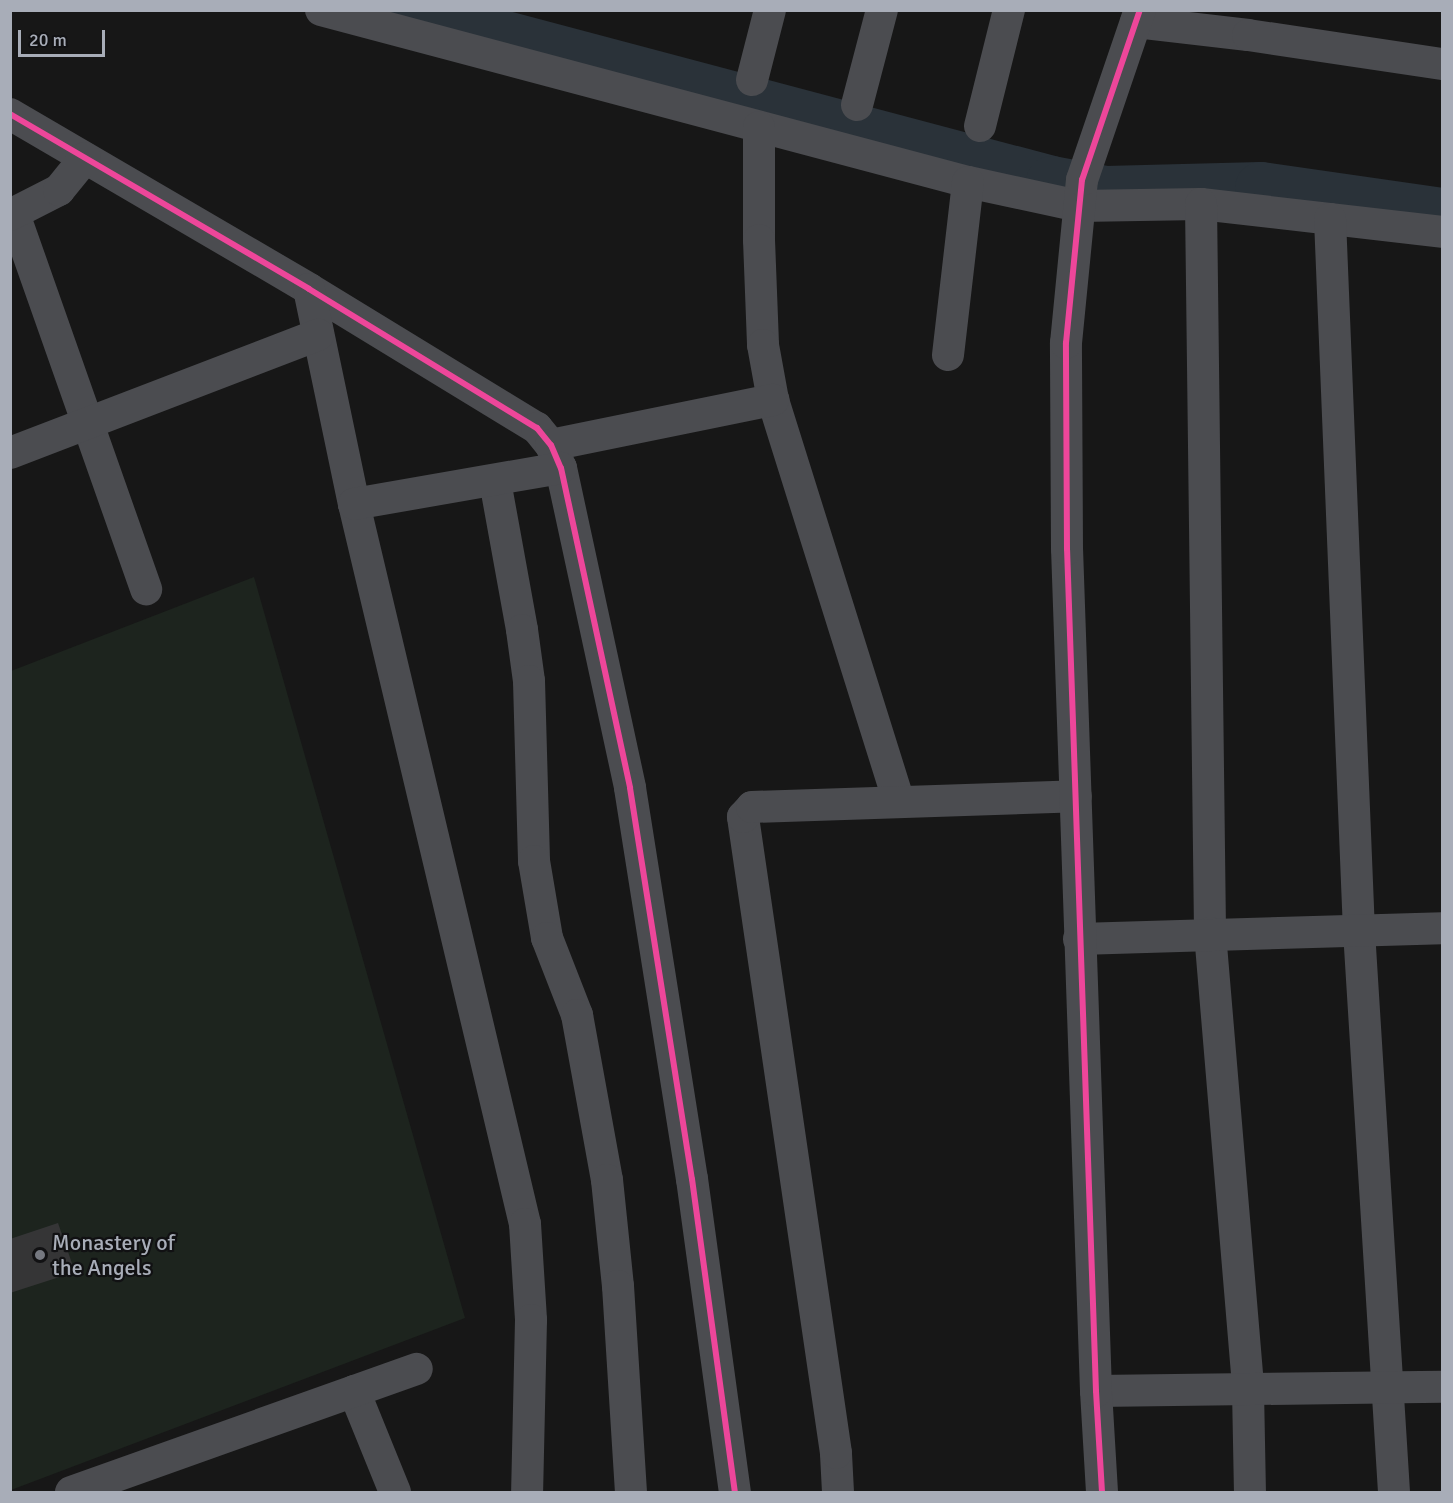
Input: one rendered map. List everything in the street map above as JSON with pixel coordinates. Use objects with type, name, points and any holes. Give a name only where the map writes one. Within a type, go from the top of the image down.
[{"type":"street","points":[[321,10],[968,182],[1201,204],[1443,232]]},
{"type":"street","points":[[752,80],[770,10]]},
{"type":"street","points":[[857,105],[882,10]]},
{"type":"street","points":[[980,126],[1009,10]]},
{"type":"street","points":[[1102,1492],[1096,1391],[1066,549],[1066,344],[1080,194],[1138,16],[1443,64]]},
{"type":"street","points":[[10,114],[309,289],[537,428],[556,456],[630,788],[692,1179],[735,1492]]},
{"type":"street","points":[[759,127],[759,240],[763,345],[773,400],[899,802]]},
{"type":"street","points":[[85,158],[59,190],[12,214],[146,589]]},
{"type":"street","points":[[948,355],[968,182]]},
{"type":"street","points":[[1201,204],[1210,933],[1248,1390],[1250,1492]]},
{"type":"street","points":[[1330,219],[1359,931],[1394,1492]]},
{"type":"street","points":[[309,289],[354,504],[525,1224],[531,1320],[527,1492]]},
{"type":"street","points":[[10,453],[318,335]]},
{"type":"street","points":[[354,504],[495,481],[556,456],[773,400]]},
{"type":"street","points":[[495,481],[529,681],[534,861],[548,938],[577,1015],[607,1180],[618,1286],[631,1492]]},
{"type":"street","points":[[838,1492],[836,1453],[743,817],[752,807],[1076,796]]},
{"type":"street","points":[[1080,939],[1210,933],[1443,928]]},
{"type":"street","points":[[71,1492],[417,1369]]},
{"type":"street","points":[[1096,1391],[1443,1387]]},
{"type":"street","points":[[354,1391],[395,1492]]},
{"type":"shaded area","points":[[254,577],[465,1318],[11,1490],[11,671]]},
{"type":"building","name":"Monastery of the Angels","points":[[58,1223],[75,1272],[10,1293],[10,1239]]},
{"type":"waterway","points":[[404,10],[1052,182],[1106,192],[1261,188],[1442,214]]},
{"type":"cycle path","points":[[1102,1492],[1096,1391],[1067,549],[1066,343],[1082,180],[1140,10]]},
{"type":"cycle path","points":[[10,114],[309,289],[537,428],[551,445],[561,468],[630,788],[692,1179],[735,1492]]},
{"type":"place","name":"Monastery of the Angels","points":[[40,1255]]}]
